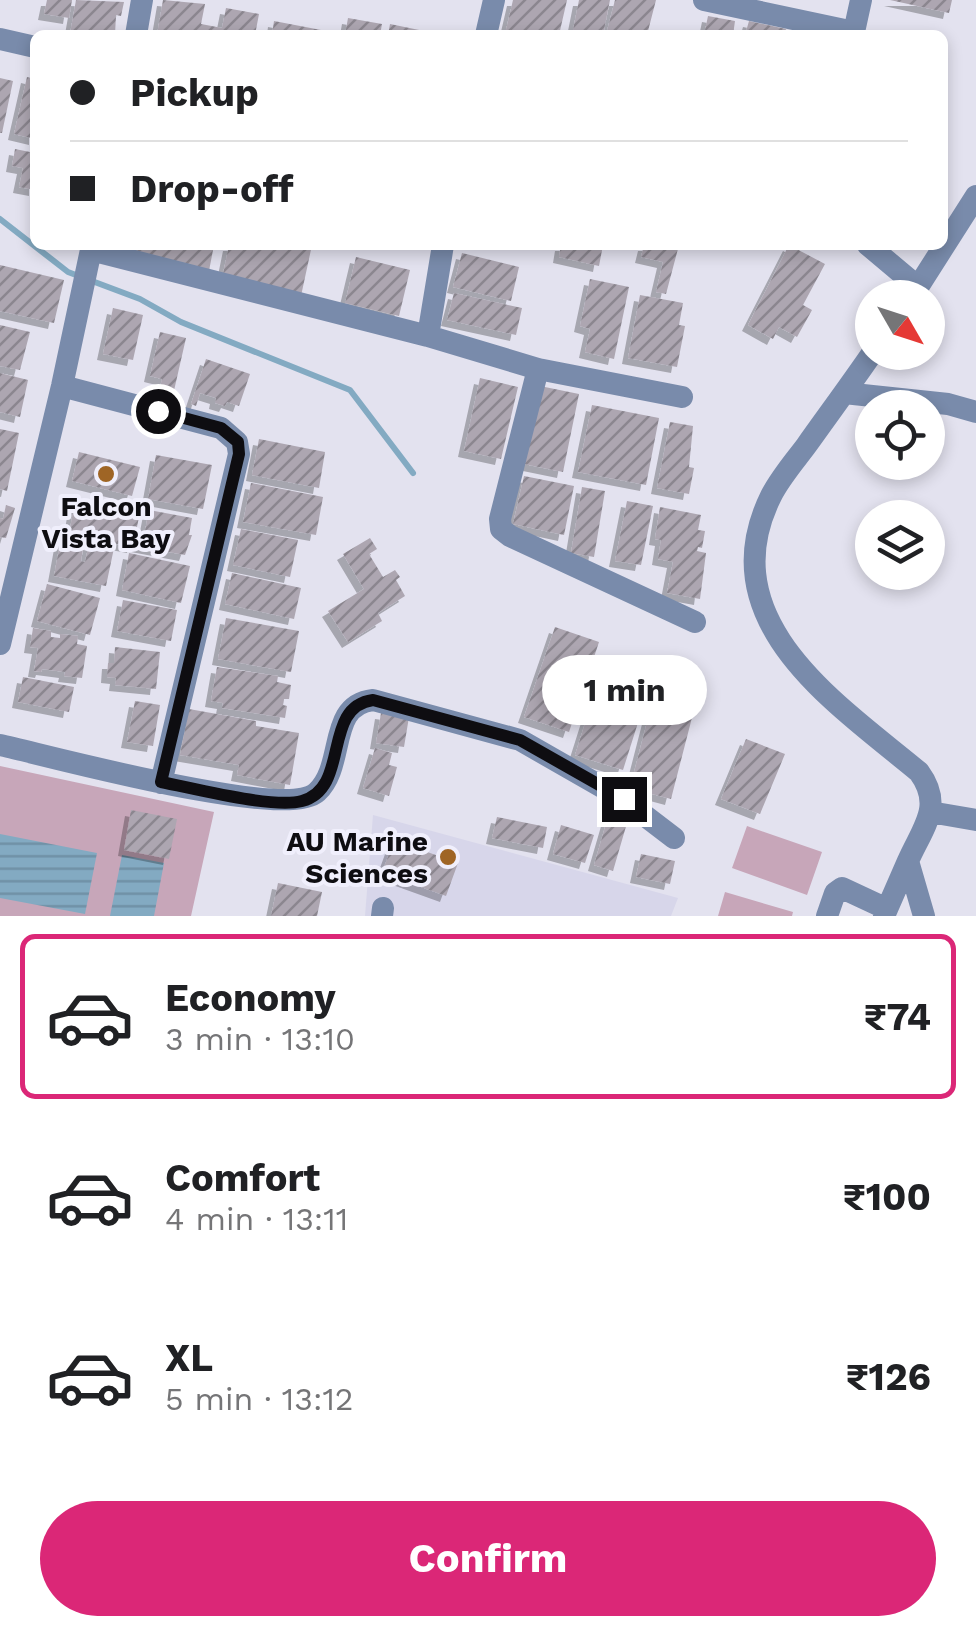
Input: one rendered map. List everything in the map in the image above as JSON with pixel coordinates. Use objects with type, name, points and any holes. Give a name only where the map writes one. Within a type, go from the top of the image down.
[{"type":"street","points":[[137,30],[142,0]]},
{"type":"street","points":[[487,30],[494,0]]},
{"type":"street","points":[[704,0],[845,30]]},
{"type":"street","points":[[854,30],[861,0]]},
{"type":"street","points":[[0,39],[30,46]]},
{"type":"street","points":[[948,239],[976,196]]},
{"type":"street","points":[[428,336],[442,250]]},
{"type":"street","points":[[873,250],[902,280]]},
{"type":"street","points":[[922,280],[941,250]]},
{"type":"street","points":[[0,644],[89,262],[428,336],[538,369],[682,398]]},
{"type":"street","points":[[538,369],[500,519],[502,529],[695,622]]},
{"type":"street","points":[[827,916],[835,893],[842,888],[885,912],[933,799],[919,772],[794,663],[775,635],[755,575],[760,518],[773,491],[860,370]]},
{"type":"street","points":[[62,386],[221,428],[238,442],[239,454],[161,782]]},
{"type":"street","points":[[844,392],[948,404],[976,412]]},
{"type":"street","points":[[0,745],[161,782],[275,802],[302,801],[317,792],[328,778],[347,711],[359,702],[373,700],[520,740],[624,799],[674,838]]},
{"type":"street","points":[[927,818],[976,820]]},
{"type":"street","points":[[908,862],[924,916]]},
{"type":"shaded area","points":[[0,766],[214,812],[191,916],[0,916]]},
{"type":"shaded area","name":"AU Marine Sciences","points":[[373,815],[678,898],[671,916],[365,916]]},
{"type":"shaded area","points":[[747,826],[822,852],[807,895],[732,868]]},
{"type":"shaded area","points":[[725,892],[793,912],[792,916],[718,916]]},
{"type":"water","points":[[0,834],[97,853],[85,914],[0,898]]},
{"type":"water","points":[[122,855],[164,863],[154,916],[110,916]]},
{"type":"building","points":[[47,0],[72,0],[69,18],[44,14]]},
{"type":"building","points":[[76,0],[124,2],[121,16],[116,15],[115,30],[71,30]]},
{"type":"building","points":[[163,0],[205,4],[201,24],[222,28],[226,8],[259,14],[256,30],[158,30]]},
{"type":"building","points":[[513,0],[567,0],[560,30],[506,30]]},
{"type":"building","points":[[579,0],[610,0],[604,30],[573,30]]},
{"type":"building","points":[[615,0],[656,0],[648,30],[607,30]]},
{"type":"building","points":[[890,0],[952,0],[949,13]]},
{"type":"building","points":[[708,16],[735,21],[734,30],[705,30]]},
{"type":"building","points":[[348,18],[382,24],[381,30],[346,30]]},
{"type":"building","points":[[274,21],[321,30],[273,30]]},
{"type":"building","points":[[749,21],[786,29],[786,30],[746,30]]},
{"type":"building","points":[[390,24],[419,30],[389,30]]},
{"type":"building","points":[[27,77],[30,78],[30,138],[14,134]]},
{"type":"building","points":[[0,78],[13,81],[2,133],[0,133]]},
{"type":"building","points":[[15,149],[30,152],[30,189],[19,187],[23,168],[12,166]]},
{"type":"building","points":[[120,250],[213,250],[209,271]]},
{"type":"building","points":[[228,250],[311,250],[301,296],[222,279]]},
{"type":"building","points":[[560,250],[602,250],[599,266],[559,257]]},
{"type":"building","points":[[643,250],[678,250],[666,294],[656,292],[663,262],[641,257]]},
{"type":"building","points":[[786,250],[798,250],[825,264],[803,305],[812,310],[797,337],[779,327],[773,339],[748,325]]},
{"type":"building","points":[[462,253],[519,267],[511,301],[453,287]]},
{"type":"building","points":[[356,257],[410,270],[399,316],[345,303]]},
{"type":"building","points":[[0,265],[64,280],[54,323],[0,311]]},
{"type":"building","points":[[590,279],[629,287],[614,359],[585,352],[590,329],[580,326]]},
{"type":"building","points":[[454,293],[522,308],[516,335],[447,320]]},
{"type":"building","points":[[640,295],[683,303],[679,325],[685,326],[677,367],[628,358]]},
{"type":"building","points":[[113,308],[143,315],[133,360],[103,354]]},
{"type":"building","points":[[0,325],[30,332],[20,370],[0,366]]},
{"type":"building","points":[[160,332],[186,338],[173,395],[159,392],[162,379],[150,376]]},
{"type":"building","points":[[206,359],[250,374],[239,406],[215,403],[216,398],[200,393],[196,406],[191,404]]},
{"type":"building","points":[[0,373],[28,380],[20,417],[0,412]]},
{"type":"building","points":[[480,378],[518,387],[501,459],[464,451]]},
{"type":"building","points":[[540,386],[579,394],[563,472],[524,464]]},
{"type":"building","points":[[592,405],[659,418],[646,485],[578,472]]},
{"type":"building","points":[[670,422],[693,426],[689,467],[694,468],[689,494],[657,488]]},
{"type":"building","points":[[0,429],[19,433],[7,491],[0,489]]},
{"type":"building","points":[[259,439],[325,452],[319,488],[252,475]]},
{"type":"building","name":"Falcon Vista Bay","points":[[79,452],[140,467],[132,496],[72,481]]},
{"type":"building","points":[[156,455],[212,465],[203,509],[148,499]]},
{"type":"building","points":[[524,476],[574,486],[564,535],[513,524]]},
{"type":"building","points":[[251,483],[323,497],[316,535],[243,522]]},
{"type":"building","points":[[582,487],[605,491],[594,557],[571,553]]},
{"type":"building","points":[[75,500],[140,512],[133,547],[69,535]]},
{"type":"building","points":[[627,501],[653,506],[641,565],[615,561]]},
{"type":"building","points":[[6,505],[15,508],[6,538],[0,537],[0,518],[3,519]]},
{"type":"building","points":[[660,507],[701,515],[698,530],[705,531],[702,548],[697,551],[706,553],[700,599],[667,593],[673,562],[658,559],[661,540],[655,539]]},
{"type":"building","points":[[149,510],[192,518],[192,535],[185,555],[137,546],[139,535],[144,536]]},
{"type":"building","points":[[241,529],[298,540],[290,577],[233,565]]},
{"type":"building","points":[[61,538],[84,543],[81,561],[85,562],[89,544],[114,548],[106,586],[54,576]]},
{"type":"building","points":[[370,538],[377,549],[369,554],[383,577],[395,570],[405,596],[378,613],[382,621],[348,642],[328,611],[364,589],[343,554]]},
{"type":"building","points":[[129,553],[190,566],[181,603],[122,590]]},
{"type":"building","points":[[232,573],[301,588],[294,619],[225,604]]},
{"type":"building","points":[[47,584],[100,598],[90,635],[37,621]]},
{"type":"building","points":[[123,600],[177,610],[171,641],[117,631]]},
{"type":"building","points":[[226,618],[299,631],[291,672],[218,659]]},
{"type":"building","points":[[555,627],[599,642],[569,732],[524,717]]},
{"type":"building","points":[[33,628],[51,631],[51,637],[78,636],[77,644],[87,646],[82,678],[64,676],[65,672],[34,671],[38,648],[30,647]]},
{"type":"building","points":[[115,647],[160,652],[156,689],[115,685],[116,678],[107,677],[108,663],[114,663]]},
{"type":"building","points":[[606,657],[654,672],[623,770],[575,755]]},
{"type":"building","points":[[217,667],[278,676],[277,682],[291,685],[289,699],[284,699],[285,718],[222,708],[223,703],[211,701]]},
{"type":"building","points":[[23,677],[74,687],[69,712],[18,702]]},
{"type":"building","points":[[654,695],[695,706],[671,799],[630,788]]},
{"type":"building","points":[[135,701],[160,705],[153,746],[127,742]]},
{"type":"building","points":[[189,709],[299,733],[290,785],[237,775],[239,765],[180,755]]},
{"type":"building","points":[[381,713],[409,717],[404,747],[376,743]]},
{"type":"building","points":[[746,739],[785,754],[760,814],[721,799]]},
{"type":"building","points":[[375,748],[392,753],[389,765],[397,767],[389,796],[363,788]]},
{"type":"building","points":[[131,810],[177,819],[169,859],[124,850]]},
{"type":"building","points":[[497,817],[547,827],[543,848],[492,838]]},
{"type":"building","points":[[608,817],[627,823],[613,871],[594,865]]},
{"type":"building","points":[[561,825],[594,835],[585,863],[553,854]]},
{"type":"building","points":[[394,840],[458,863],[446,896],[382,873]]},
{"type":"building","points":[[641,854],[675,861],[670,884],[636,877]]},
{"type":"building","points":[[278,883],[322,892],[317,916],[271,916]]},
{"type":"waterway","points":[[0,219],[30,242]]},
{"type":"waterway","points":[[40,250],[68,272],[350,390],[413,473]]},
{"type":"place","name":"Falcon Vista Bay","points":[[106,474]]},
{"type":"place","name":"AU Marine Sciences","points":[[448,857]]},
{"type":"route","points":[[158,411],[221,428],[238,442],[239,454],[161,782],[275,802],[302,801],[317,792],[328,778],[347,711],[359,702],[373,700],[520,740],[624,799]]}]
